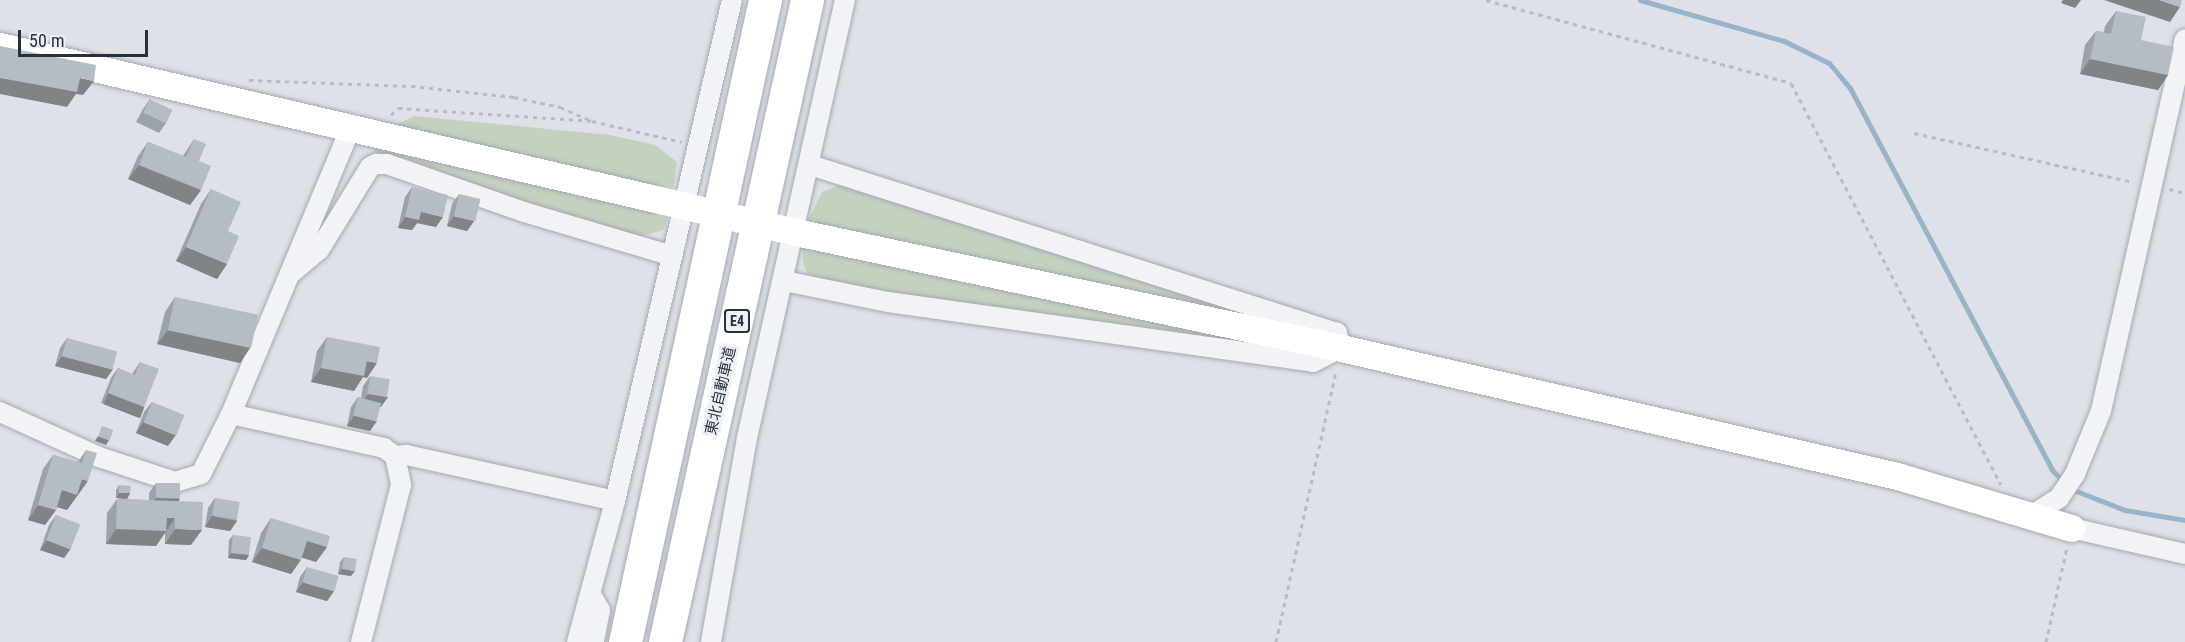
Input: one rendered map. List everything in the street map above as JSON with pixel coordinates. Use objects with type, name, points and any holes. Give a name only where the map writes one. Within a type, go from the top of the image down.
[{"type":"highway","points":[[625,642],[765,0]]},
{"type":"highway","name":"東北自動車道","points":[[665,642],[807,0]]},
{"type":"street","points":[[577,642],[615,501],[732,0]]},
{"type":"street","points":[[711,642],[747,438],[810,165],[845,0]]},
{"type":"street","points":[[2023,513],[2059,498],[2075,474],[2101,411],[2150,185],[2185,39]]},
{"type":"street","points":[[0,46],[800,233],[1341,348],[1898,476],[2071,528],[2185,554]]},
{"type":"street","points":[[0,412],[99,457],[175,482],[201,474],[231,414],[288,274],[359,131]]},
{"type":"street","points":[[288,274],[320,250],[370,167],[376,164],[387,164],[524,212],[673,256]]},
{"type":"street","points":[[810,165],[1336,333],[1341,348]]},
{"type":"street","points":[[784,281],[888,302],[1313,362],[1341,348]]},
{"type":"street","points":[[231,414],[384,448],[395,456],[401,484],[361,642]]},
{"type":"street","points":[[395,456],[406,454],[615,501]]},
{"type":"street","points":[[698,642],[724,574]]},
{"type":"street","points":[[591,595],[600,610],[594,642]]},
{"type":"path","points":[[1486,0],[1791,83],[2023,513]]},
{"type":"path","points":[[242,81],[411,86],[514,97],[560,107],[592,121]]},
{"type":"path","points":[[359,131],[398,108],[592,121],[644,130],[699,147]]},
{"type":"path","points":[[1914,133],[2150,185]]},
{"type":"path","points":[[1276,642],[1341,348]]},
{"type":"path","points":[[2046,642],[2071,528]]},
{"type":"green space","points":[[414,116],[610,135],[655,145],[677,162],[673,191],[395,125]]},
{"type":"green space","points":[[376,142],[669,213],[663,230],[639,237],[573,219],[374,152]]},
{"type":"green space","points":[[842,184],[1306,331],[807,223],[822,192]]},
{"type":"green space","points":[[803,245],[1302,353],[882,294],[820,281],[808,275],[803,264]]},
{"type":"building","points":[[2159,0],[2182,0],[2180,7]]},
{"type":"building","points":[[2116,11],[2146,17],[2141,40],[2174,47],[2168,75],[2090,59],[2096,31],[2111,34]]},
{"type":"building","points":[[0,46],[96,65],[94,81],[80,78],[77,92],[0,78]]},
{"type":"building","points":[[150,99],[172,110],[166,123],[143,112]]},
{"type":"building","points":[[194,139],[206,144],[199,161],[211,166],[201,190],[139,165],[148,142],[186,157]]},
{"type":"building","points":[[412,187],[448,195],[443,217],[421,212],[419,220],[405,217]]},
{"type":"building","points":[[211,189],[241,202],[228,231],[239,236],[227,264],[186,247]]},
{"type":"building","points":[[459,194],[480,199],[475,221],[454,216]]},
{"type":"building","points":[[175,297],[258,315],[251,348],[168,330]]},
{"type":"building","points":[[327,337],[380,347],[377,363],[367,361],[364,376],[321,368]]},
{"type":"building","points":[[67,338],[117,351],[112,370],[62,356]]},
{"type":"building","points":[[140,362],[159,369],[144,407],[108,393],[118,368],[135,375]]},
{"type":"building","points":[[370,376],[390,379],[387,397],[367,394]]},
{"type":"building","points":[[358,397],[381,403],[376,422],[353,415]]},
{"type":"building","points":[[152,402],[184,415],[176,436],[144,422]]},
{"type":"building","points":[[102,426],[113,430],[110,440],[98,436]]},
{"type":"building","points":[[86,450],[97,453],[88,481],[82,479],[77,495],[62,490],[56,510],[38,505],[53,455],[82,463]]},
{"type":"building","points":[[156,483],[180,483],[180,498],[156,498]]},
{"type":"building","points":[[119,485],[131,486],[130,493],[119,493]]},
{"type":"building","points":[[215,498],[240,502],[237,520],[212,516]]},
{"type":"building","points":[[117,499],[203,502],[202,530],[175,529],[175,518],[167,518],[166,531],[116,529]]},
{"type":"building","points":[[56,515],[80,524],[71,550],[46,540]]},
{"type":"building","points":[[271,518],[330,536],[327,547],[307,541],[301,560],[262,548]]},
{"type":"building","points":[[233,535],[251,537],[249,555],[231,553]]},
{"type":"building","points":[[344,557],[357,559],[355,571],[342,569]]},
{"type":"building","points":[[307,567],[339,576],[334,591],[303,582]]},
{"type":"waterway","points":[[1640,0],[1784,41],[1829,63],[1850,88],[2052,470],[2064,482]]},
{"type":"waterway","points":[[2071,489],[2125,510],[2185,520]]}]
